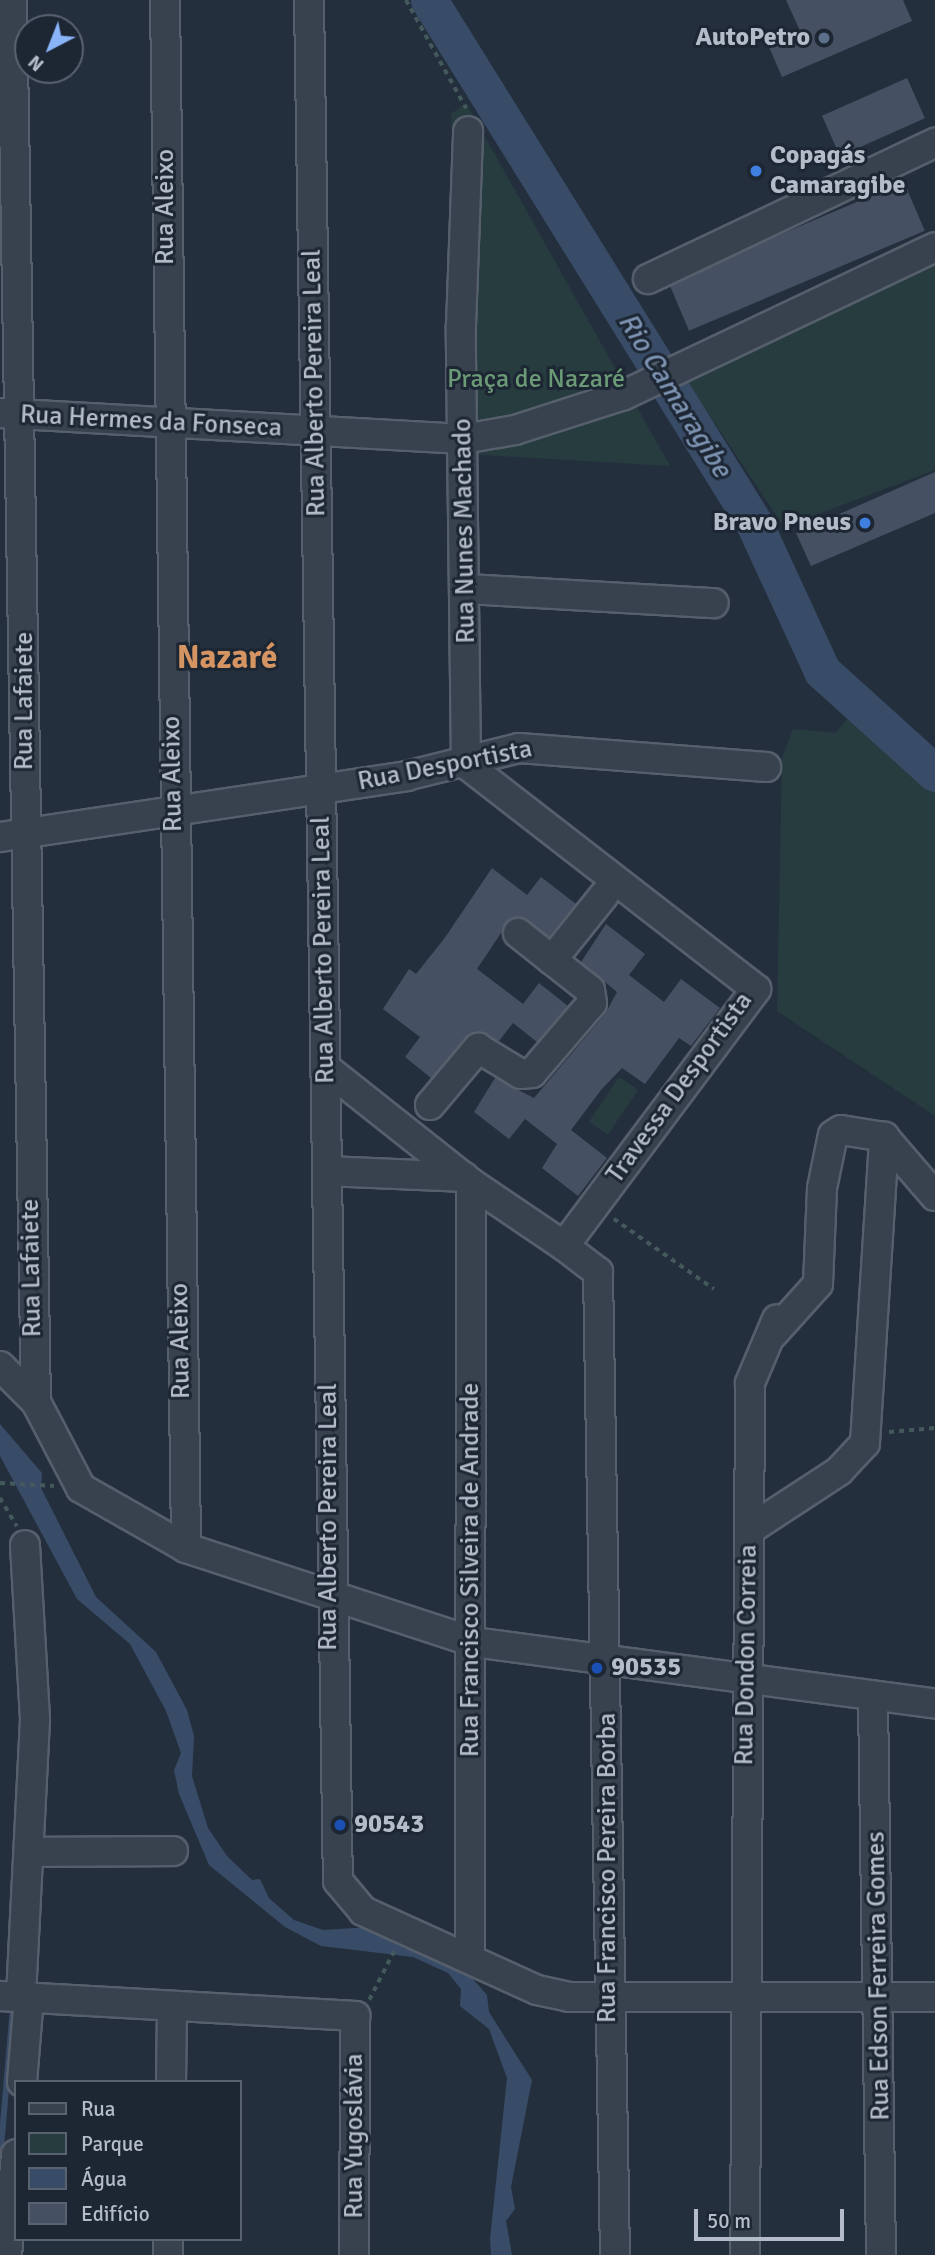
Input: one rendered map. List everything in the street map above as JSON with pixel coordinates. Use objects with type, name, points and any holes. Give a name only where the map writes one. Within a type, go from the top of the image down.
[{"type":"street","name":"Rua Lafaiete","points":[[12,0],[13,835],[36,1402]]},
{"type":"street","name":"Rua Aleixo","points":[[165,0],[168,426],[186,1548]]},
{"type":"street","name":"Rua Alberto Pereira Leal","points":[[309,0],[321,788],[335,1039],[327,1069],[329,1591],[334,1867],[347,1897],[363,1911],[470,1958]]},
{"type":"street","name":"Rua Nunes Machado","points":[[466,764],[468,589],[463,439],[468,131]]},
{"type":"street","points":[[648,279],[935,143]]},
{"type":"street","name":"Rua Hermes da Fonseca","points":[[11,414],[168,426],[463,439],[515,430],[624,395],[935,247]]},
{"type":"street","points":[[468,589],[714,603]]},
{"type":"street","name":"Rua Desportista","points":[[13,835],[466,764],[519,748],[551,747],[766,766]]},
{"type":"street","name":"Travessa Desportista","points":[[466,764],[756,989],[564,1246]]},
{"type":"street","points":[[552,960],[604,895]]},
{"type":"street","points":[[430,1105],[478,1048],[521,1074],[536,1070],[593,999],[552,960],[518,933]]},
{"type":"street","points":[[327,1069],[467,1180],[564,1246]]},
{"type":"street","name":"Rua Dondon Correia","points":[[745,2255],[745,1680],[750,1383],[775,1326],[818,1284],[828,1143],[841,1130],[884,1137]]},
{"type":"street","points":[[884,1137],[935,1196]]},
{"type":"street","points":[[749,1530],[839,1471],[865,1443],[884,1137]]},
{"type":"street","points":[[328,1171],[467,1180]]},
{"type":"street","name":"Rua Francisco Silveira de Andrade","points":[[467,1180],[473,1642],[470,1958]]},
{"type":"street","name":"Rua Francisco Pereira Borba","points":[[564,1246],[598,1272],[606,1662],[608,1999],[615,2255]]},
{"type":"street","points":[[0,1366],[36,1402],[81,1488],[186,1548],[329,1591],[473,1642],[873,1698],[935,1704]]},
{"type":"street","points":[[22,2080],[17,1997],[30,1852],[35,1718],[25,1545]]},
{"type":"street","name":"Rua Edson Ferreira Gomes","points":[[873,1698],[882,1997],[881,2255]]},
{"type":"street","points":[[30,1852],[173,1851]]},
{"type":"street","points":[[470,1958],[537,1990],[608,1999],[935,1997]]},
{"type":"street","points":[[17,1997],[172,2006],[363,2007]]},
{"type":"street","points":[[171,2080],[172,2006]]},
{"type":"street","name":"Rua Yugoslávia","points":[[354,2255],[363,2007]]},
{"type":"street","points":[[7,2255],[14,2176]]},
{"type":"path","points":[[406,0],[466,103],[468,131]]},
{"type":"path","points":[[605,1222],[615,1219],[714,1289]]},
{"type":"path","points":[[865,1443],[901,1426],[935,1428]]},
{"type":"path","points":[[0,1483],[37,1485]]},
{"type":"path","points":[[0,1498],[25,1545]]},
{"type":"path","points":[[363,2007],[398,1942]]},
{"type":"green space","name":"Praça de Nazaré","points":[[466,103],[670,466],[466,454],[451,114]]},
{"type":"green space","points":[[935,264],[935,470],[784,527],[688,383]]},
{"type":"green space","points":[[859,704],[935,773],[935,1116],[777,1011],[782,758],[793,729],[836,733]]},
{"type":"green space","points":[[619,1077],[638,1090],[608,1135],[589,1122]]},
{"type":"water","points":[[0,1424],[42,1473],[41,1488],[96,1597],[156,1652],[187,1710],[194,1736],[192,1776],[208,1828],[227,1856],[252,1880],[260,1879],[269,1898],[294,1920],[323,1930],[370,1927],[465,1970],[487,1995],[489,2012],[532,2080],[511,2187],[515,2209],[506,2221],[512,2255],[491,2255],[490,2239],[507,2078],[489,2029],[460,2006],[461,1989],[448,1973],[413,1957],[321,1946],[285,1927],[209,1865],[179,1794],[174,1770],[181,1753],[166,1711],[130,1644],[77,1599],[0,1456]]},
{"type":"building","name":"AutoPetro","points":[[786,0],[903,0],[912,21],[782,77],[769,47],[801,33]]},
{"type":"building","points":[[907,78],[925,118],[840,156],[822,116]]},
{"type":"building","points":[[904,182],[925,231],[689,331],[668,282]]},
{"type":"building","name":"Bravo Pneus","points":[[935,472],[935,513],[811,566],[796,533]]},
{"type":"building","points":[[492,868],[527,895],[541,877],[576,904],[549,937],[528,920],[511,918],[477,969],[523,1004],[539,983],[568,1006],[537,1042],[513,1023],[499,1041],[471,1033],[431,1078],[405,1057],[420,1037],[383,1009],[409,969],[416,974],[444,939]]},
{"type":"building","points":[[606,924],[645,954],[629,975],[664,1002],[681,979],[720,1008],[691,1046],[679,1038],[645,1084],[622,1068],[601,1090],[571,1130],[607,1158],[578,1196],[542,1168],[557,1144],[525,1119],[509,1139],[474,1112],[495,1078],[534,1098],[605,1014],[617,992],[581,962]]},
{"type":"waterway","name":"Rio Camaragibe","points":[[429,0],[754,523],[822,671],[935,773]]},
{"type":"waterway","points":[[0,2159],[13,2008]]},
{"type":"place","name":"AutoPetro","points":[[824,38]]},
{"type":"place","name":"Copagás Camaragibe","points":[[756,171]]},
{"type":"place","name":"Bravo Pneus","points":[[865,523]]},
{"type":"place","name":"90535","points":[[597,1668]]},
{"type":"place","name":"90543","points":[[340,1825]]},
{"type":"district","name":"Nazaré","points":[[227,658]]}]
